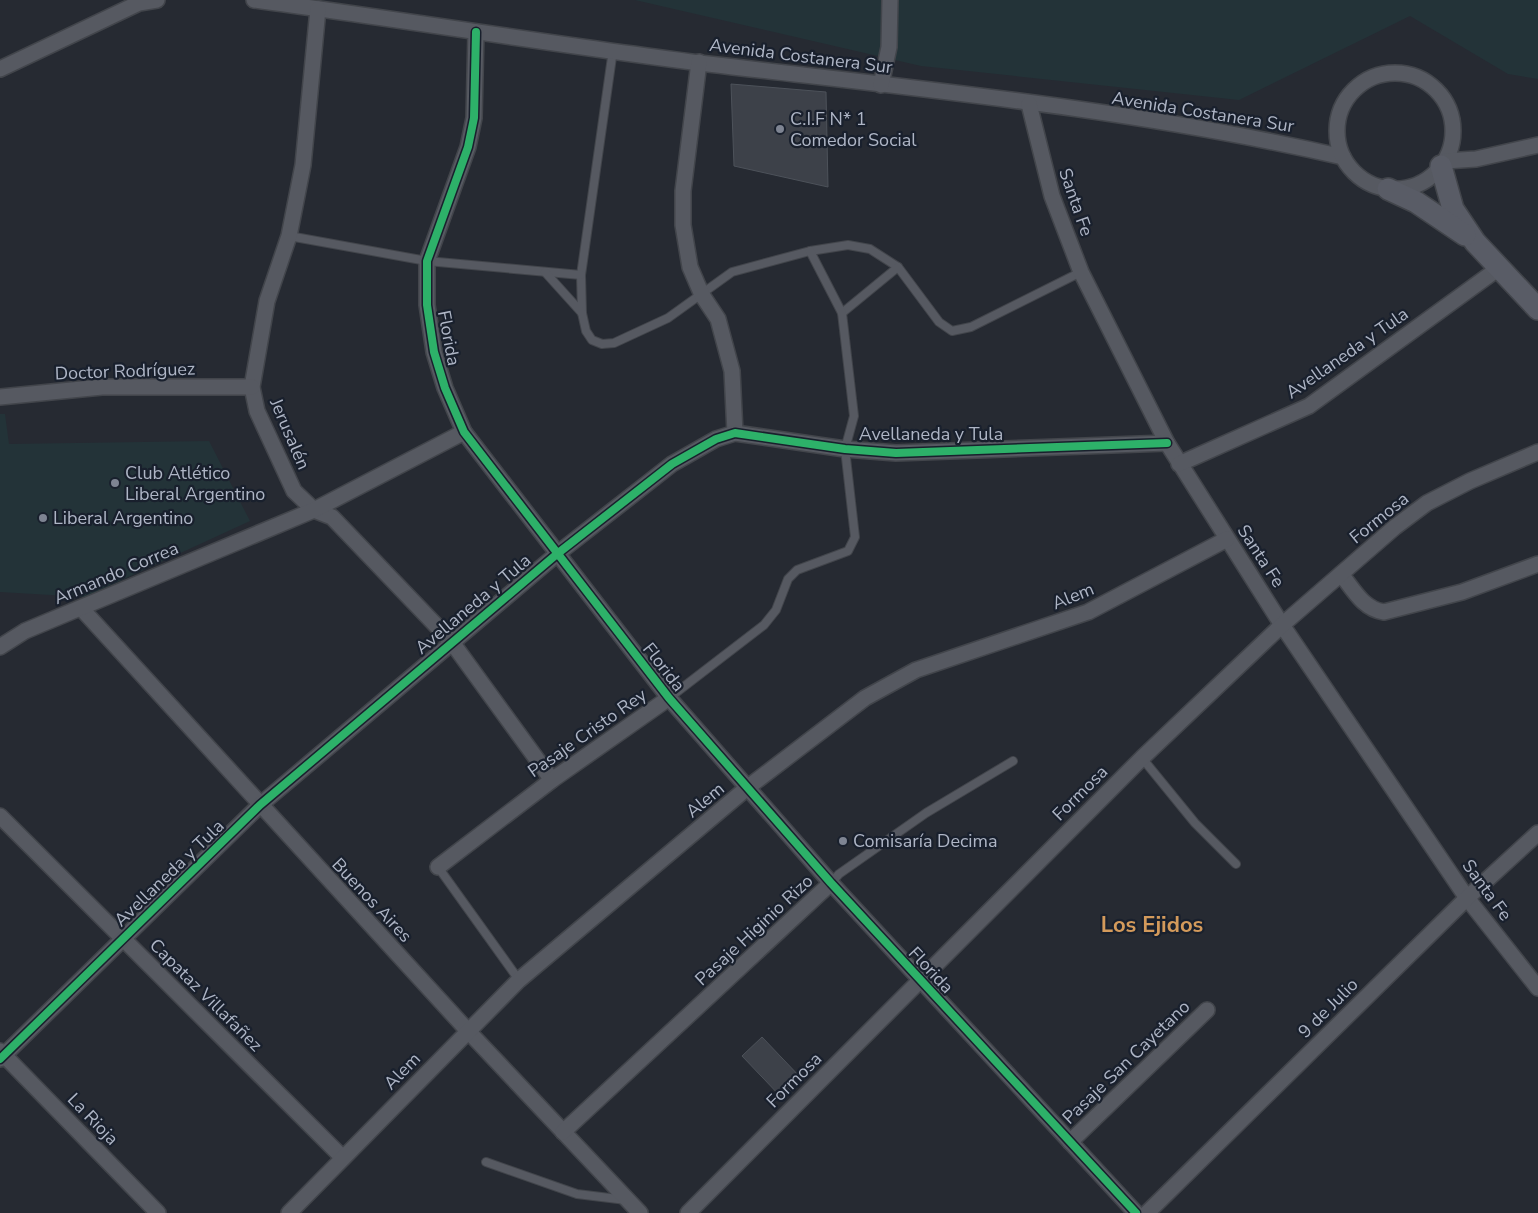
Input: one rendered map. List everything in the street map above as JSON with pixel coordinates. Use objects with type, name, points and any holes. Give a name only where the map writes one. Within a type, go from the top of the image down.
[{"type":"street","points":[[0,69],[139,3],[157,0]]},
{"type":"street","name":"Avenida Costanera Sur","points":[[254,0],[476,32],[1180,125],[1343,156]]},
{"type":"street","points":[[881,84],[889,47],[890,0]]},
{"type":"street","name":"Jerusalén","points":[[318,9],[302,165],[289,236],[267,302],[252,387],[257,410],[294,491],[314,510],[332,517],[451,641],[552,780]]},
{"type":"street","name":"Florida","points":[[476,32],[474,118],[469,140],[427,261],[427,305],[434,352],[445,388],[464,432],[669,698],[831,883],[1136,1213]]},
{"type":"street","points":[[699,62],[683,191],[683,225],[690,267],[702,295],[718,319],[732,371],[735,433]]},
{"type":"street","points":[[1388,189],[1405,189],[1421,184],[1435,174],[1443,164],[1453,138],[1452,121],[1440,94],[1421,79],[1397,73],[1385,74],[1363,82],[1346,99],[1338,121],[1338,139],[1343,156],[1361,179],[1388,189],[1432,212],[1475,242]]},
{"type":"street","name":"Santa Fe","points":[[1030,104],[1033,126],[1052,196],[1081,272],[1179,464],[1282,625],[1467,898],[1538,988]]},
{"type":"street","points":[[1443,164],[1476,159],[1538,145]]},
{"type":"street","points":[[1443,164],[1453,209],[1475,242],[1538,308]]},
{"type":"street","name":"Avellaneda y Tula","points":[[1179,464],[1309,406],[1499,268]]},
{"type":"street","name":"Doctor Rodríguez","points":[[0,396],[102,387],[252,387]]},
{"type":"street","name":"Armando Correa","points":[[0,647],[24,631],[314,510],[464,432]]},
{"type":"street","name":"Avellaneda y Tula","points":[[2,1055],[260,805],[451,641],[557,554],[672,464],[716,440],[735,433],[845,449],[896,453],[1167,443]]},
{"type":"street","name":"Formosa","points":[[688,1213],[1142,758],[1282,625],[1395,527],[1427,503],[1470,481],[1538,452]]},
{"type":"street","name":"Alem","points":[[289,1213],[520,980],[747,788],[866,698],[916,670],[1088,612],[1227,538]]},
{"type":"street","points":[[1341,574],[1364,603],[1374,610],[1384,612],[1462,592],[1538,564]]},
{"type":"street","name":"Buenos Aires","points":[[81,608],[468,1031],[640,1213]]},
{"type":"street","name":"Pasaje Cristo Rey","points":[[438,867],[552,780],[669,698]]},
{"type":"street","name":"Capataz Villafañez","points":[[0,816],[343,1158]]},
{"type":"street","name":"9 de Julio","points":[[1146,1213],[1467,898],[1538,833]]},
{"type":"street","name":"Pasaje Higinio Rizo","points":[[563,1132],[831,883]]},
{"type":"street","name":"Pasaje San Cayetano","points":[[1070,1142],[1207,1010]]},
{"type":"street","name":"La Rioja","points":[[2,1055],[158,1213]]},
{"type":"lane","points":[[613,50],[582,275],[582,313],[586,331],[592,340],[602,344],[614,343],[668,318],[732,272],[810,252],[848,245],[870,249],[898,266],[939,322],[952,331],[971,327],[1081,272]]},
{"type":"lane","points":[[289,236],[427,261],[582,275]]},
{"type":"lane","name":"Pasaje Cristo Rey","points":[[669,698],[764,625],[776,610],[788,579],[797,570],[848,551],[855,538],[845,449],[854,416],[842,313],[810,252]]},
{"type":"lane","points":[[842,313],[898,266]]},
{"type":"lane","points":[[544,272],[582,313]]},
{"type":"lane","points":[[1142,758],[1195,822],[1236,864]]},
{"type":"lane","name":"Pasaje Higinio Rizo","points":[[831,883],[839,874],[926,813],[1013,761]]},
{"type":"lane","name":"Pasaje Cristo Rey","points":[[438,867],[520,980]]},
{"type":"lane","points":[[486,1162],[577,1194],[628,1200]]},
{"type":"shaded area","points":[[635,0],[1538,0],[1538,79],[1508,74],[1410,16],[1239,100],[921,66]]},
{"type":"shaded area","name":"Club Atlético Liberal Argentino","points":[[0,414],[5,414],[9,444],[209,441],[250,521],[85,597],[0,592]]},
{"type":"building","name":"C.I.F N* 1 Comedor Social","points":[[731,84],[826,92],[828,187],[734,166]]},
{"type":"building","points":[[762,1037],[802,1079],[782,1098],[742,1056]]},
{"type":"cycle path","points":[[476,32],[474,118],[468,147],[427,261],[427,305],[434,352],[445,388],[464,432],[669,698],[831,883],[1136,1213]]},
{"type":"cycle path","points":[[0,1059],[260,805],[557,554],[672,464],[716,439],[735,433],[845,449],[896,453],[1167,443]]},
{"type":"place","name":"C.I.F N* 1 Comedor Social","points":[[780,129]]},
{"type":"place","name":"Club Atlético Liberal Argentino","points":[[115,483]]},
{"type":"place","name":"Liberal Argentino","points":[[43,518]]},
{"type":"place","name":"Comisaría Decima","points":[[843,841]]},
{"type":"district","name":"Los Ejidos","points":[[1152,924]]}]
